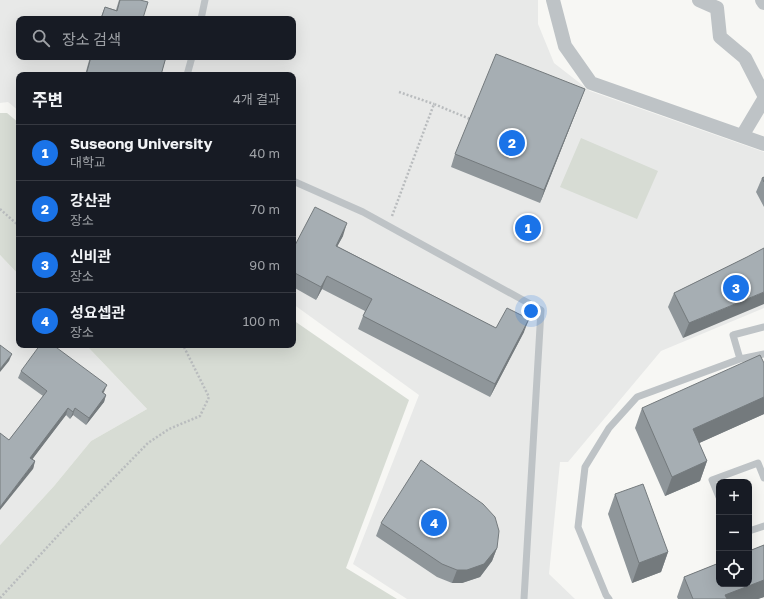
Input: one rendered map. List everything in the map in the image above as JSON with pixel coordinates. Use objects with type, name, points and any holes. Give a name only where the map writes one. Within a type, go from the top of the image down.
[{"type":"street","points":[[699,0],[717,8],[720,37],[745,58],[764,95]]},
{"type":"street","points":[[555,1],[565,46],[591,83],[764,144]]},
{"type":"street","points":[[742,136],[764,99]]},
{"type":"lane","points":[[202,16],[205,0]]},
{"type":"lane","points":[[188,72],[191,60]]},
{"type":"lane","points":[[296,182],[363,212],[541,310],[524,599]]},
{"type":"lane","points":[[740,360],[733,335],[764,327]]},
{"type":"lane","points":[[609,599],[578,528],[585,467],[609,428],[637,397],[740,360],[764,354]]},
{"type":"lane","points":[[716,490],[712,480],[758,463],[764,478]]},
{"type":"lane","points":[[752,529],[764,526]]},
{"type":"path","points":[[399,92],[434,104],[470,119]]},
{"type":"path","points":[[389,226],[434,104]]},
{"type":"path","points":[[0,209],[16,223]]},
{"type":"path","points":[[0,598],[65,528],[148,443],[169,429],[200,416],[209,396],[184,348]]},
{"type":"shaded area","points":[[0,0],[538,0],[538,24],[554,63],[590,91],[764,152],[764,308],[661,351],[568,462],[560,462],[549,574],[575,599],[407,599],[353,564],[419,395],[296,306],[296,72],[16,72],[16,109],[8,102],[0,103]]},
{"type":"shaded area","points":[[0,113],[7,113],[16,120],[16,272],[0,255]]},
{"type":"shaded area","points":[[581,138],[658,171],[637,219],[560,187]]},
{"type":"shaded area","points":[[0,255],[16,272],[16,348],[89,348],[147,409],[91,441],[54,486],[0,545]]},
{"type":"shaded area","points":[[296,322],[409,400],[346,568],[397,599],[0,599],[0,545],[54,486],[91,441],[147,409],[89,348],[296,348]]},
{"type":"building","points":[[120,0],[140,0],[148,2],[144,16],[102,16],[105,7],[117,11]]},
{"type":"building","points":[[496,54],[585,89],[544,190],[455,154]]},
{"type":"building","points":[[90,60],[165,60],[162,72],[87,72]]},
{"type":"building","points":[[315,207],[347,223],[336,246],[496,328],[507,308],[529,319],[495,384],[363,316],[372,299],[327,276],[321,287],[296,274],[296,243]]},
{"type":"building","points":[[764,248],[764,292],[689,323],[674,293]]},
{"type":"building","points":[[0,345],[12,354],[0,369]]},
{"type":"building","points":[[38,348],[57,348],[107,385],[102,392],[106,395],[89,418],[75,408],[73,412],[68,408],[30,458],[35,461],[0,507],[0,433],[9,440],[47,391],[21,371]]},
{"type":"building","points":[[760,355],[764,363],[764,397],[693,429],[707,461],[672,477],[642,408]]},
{"type":"building","points":[[421,460],[483,504],[495,517],[499,531],[497,548],[484,564],[467,570],[457,570],[442,564],[381,523]]},
{"type":"building","points":[[643,484],[668,552],[639,563],[615,494]]},
{"type":"building","points":[[764,545],[764,580],[752,585],[752,551]]},
{"type":"building","points":[[716,564],[716,587],[746,587],[725,595],[727,599],[693,599],[684,577]]},
{"type":"place","name":"강산관","points":[[512,143]]},
{"type":"place","name":"Suseong University","points":[[528,228]]},
{"type":"place","name":"신비관","points":[[736,288]]},
{"type":"place","name":"성요셉관","points":[[434,523]]}]
